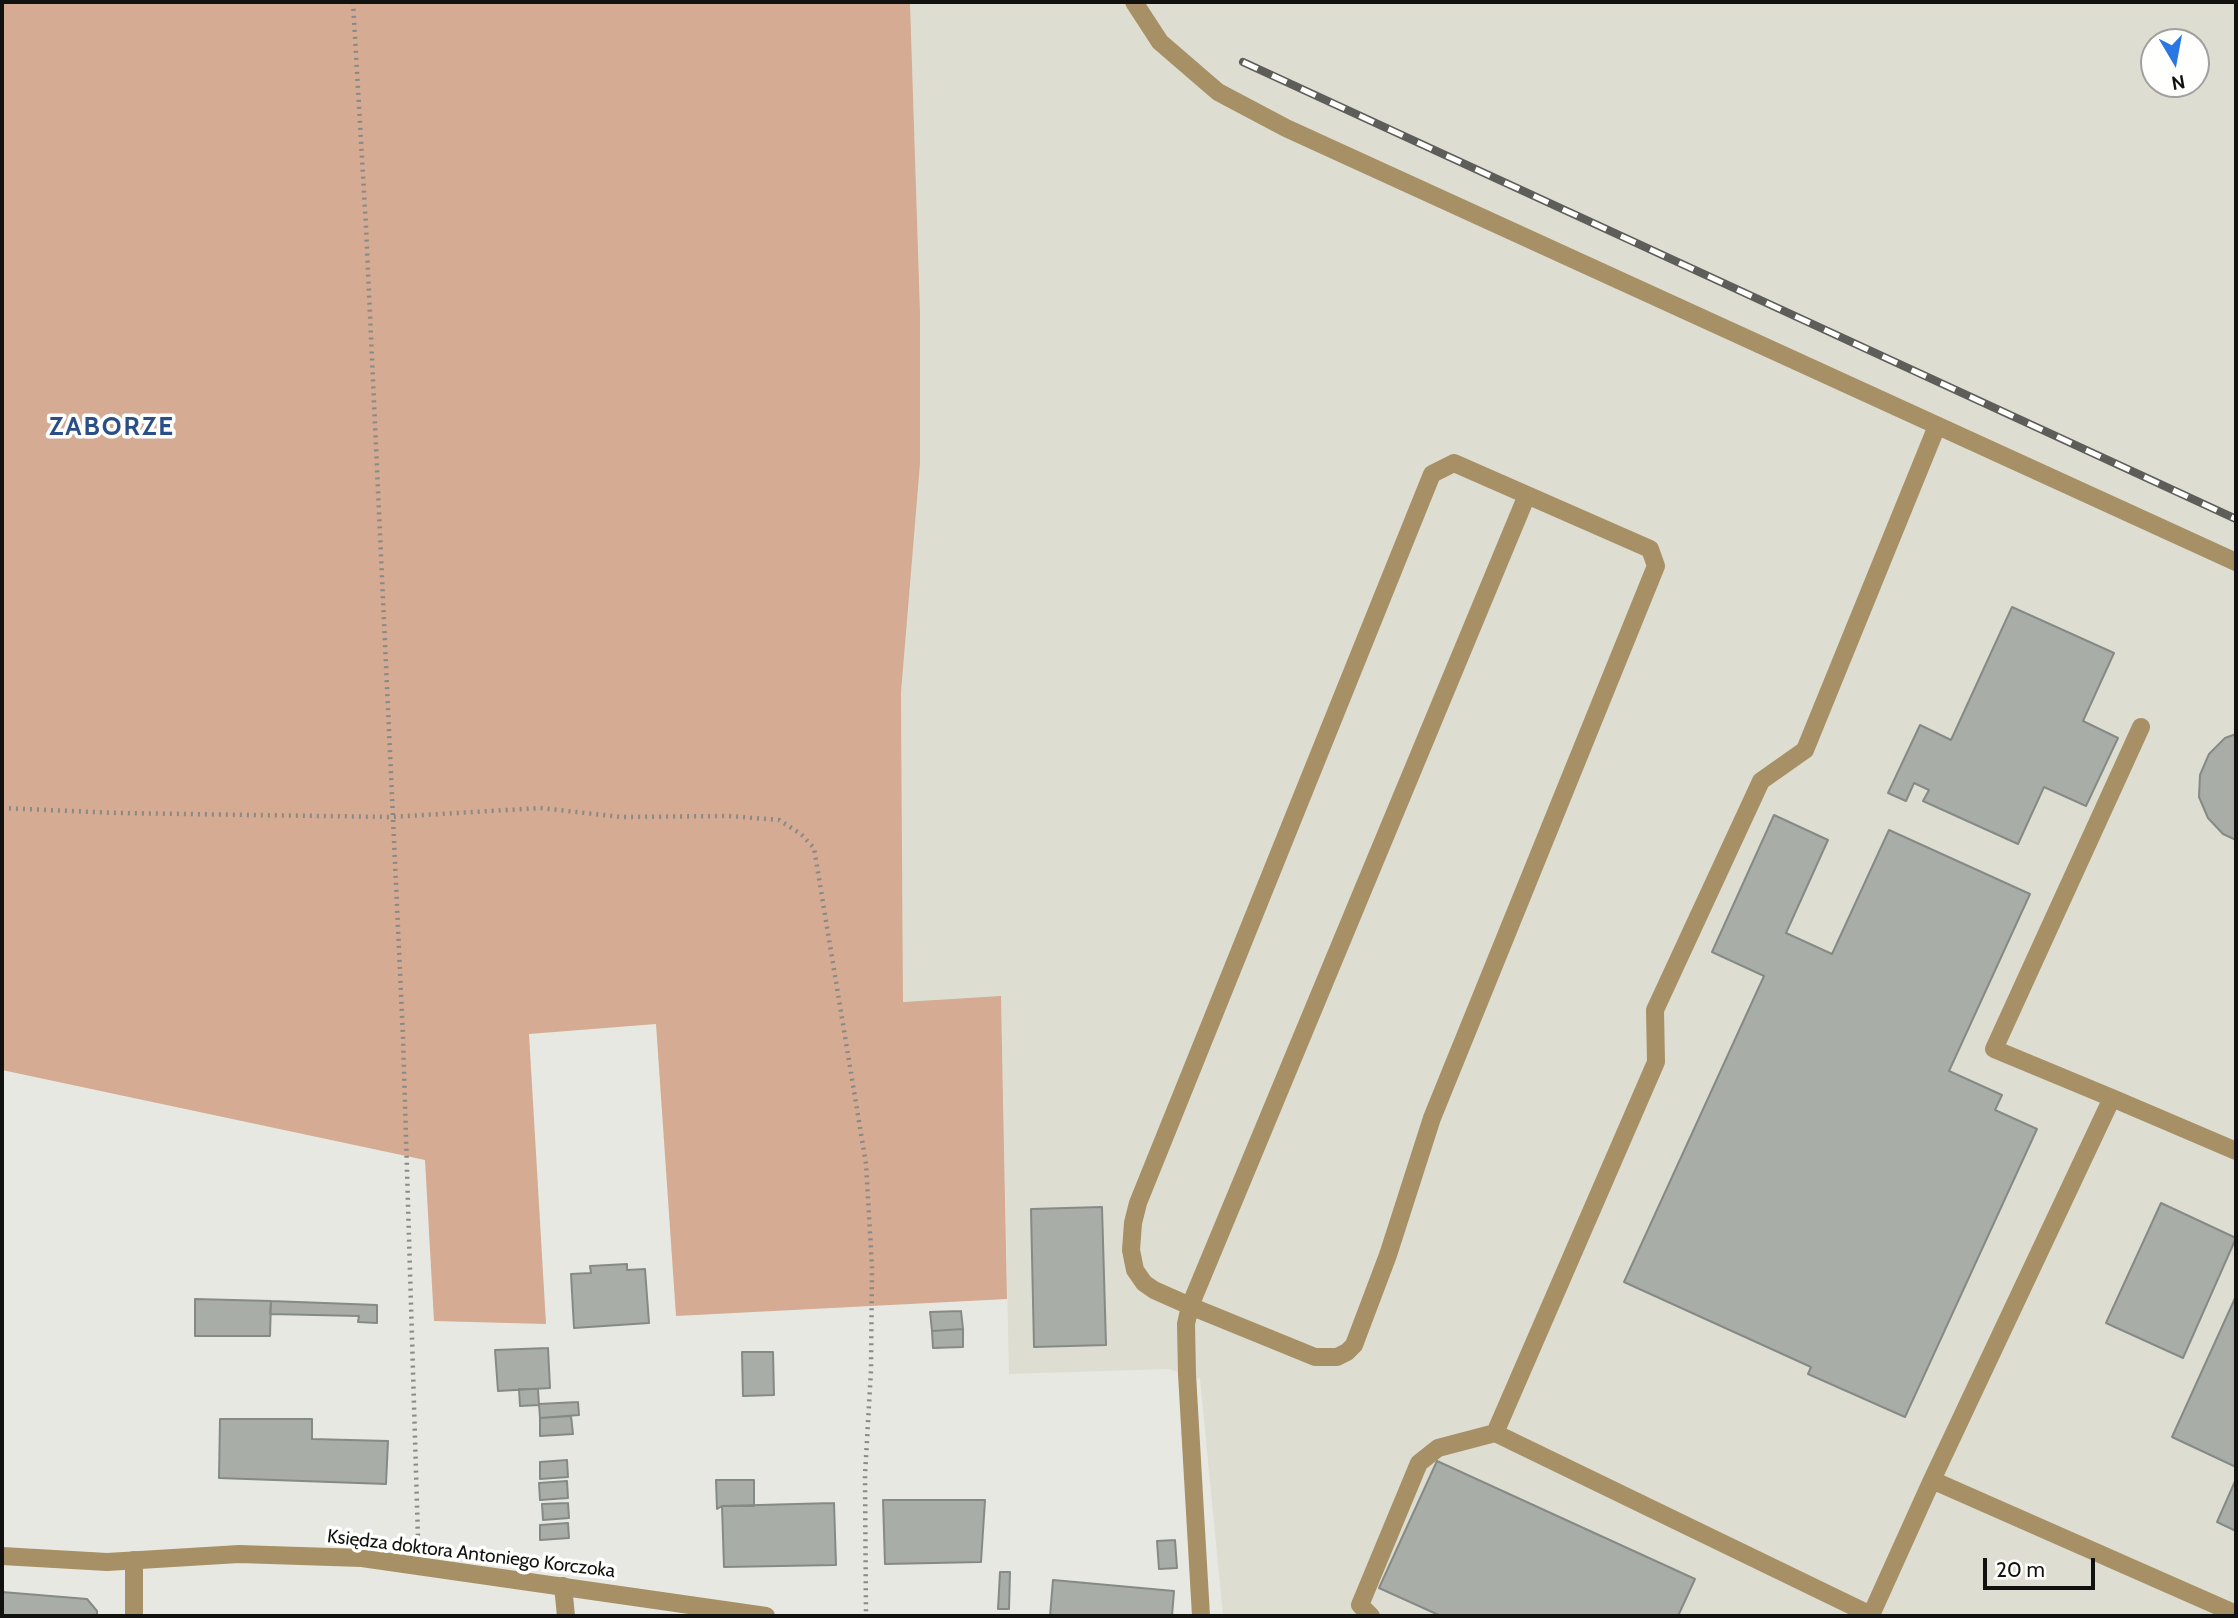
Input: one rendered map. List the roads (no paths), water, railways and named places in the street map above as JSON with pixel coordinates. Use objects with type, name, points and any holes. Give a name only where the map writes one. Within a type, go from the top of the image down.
[{"type":"street","points":[[1134,2],[1160,42],[1218,92],[1286,128],[2236,562]]},
{"type":"street","points":[[1495,1433],[1656,1062],[1655,1010],[1761,782],[1805,750],[1937,426]]},
{"type":"street","points":[[1454,463],[1650,549],[1656,566],[1432,1118],[1388,1255],[1354,1345],[1337,1357],[1315,1357],[1190,1306],[1154,1290],[1144,1283],[1135,1270],[1131,1250],[1138,1203],[1432,474],[1454,463]]},
{"type":"street","points":[[1201,1616],[1187,1374],[1186,1324],[1190,1306],[1527,495]]},
{"type":"street","points":[[2141,727],[1994,1048],[2236,1151]]},
{"type":"street","points":[[1371,1616],[1360,1605],[1419,1463],[1438,1448],[1495,1433],[1871,1615],[2112,1098]]},
{"type":"street","points":[[1932,1480],[2236,1614]]},
{"type":"street","name":"Księdza doktora Antoniego Korczoka","points":[[2,1556],[84,1562],[229,1554],[337,1557],[421,1565],[754,1615]]},
{"type":"street","points":[[134,1560],[134,1616]]},
{"type":"street","points":[[563,1586],[566,1616]]},
{"type":"railway","points":[[1243,62],[2236,519]]},
{"type":"district","name":"ZABORZE","points":[[112,427]]}]
